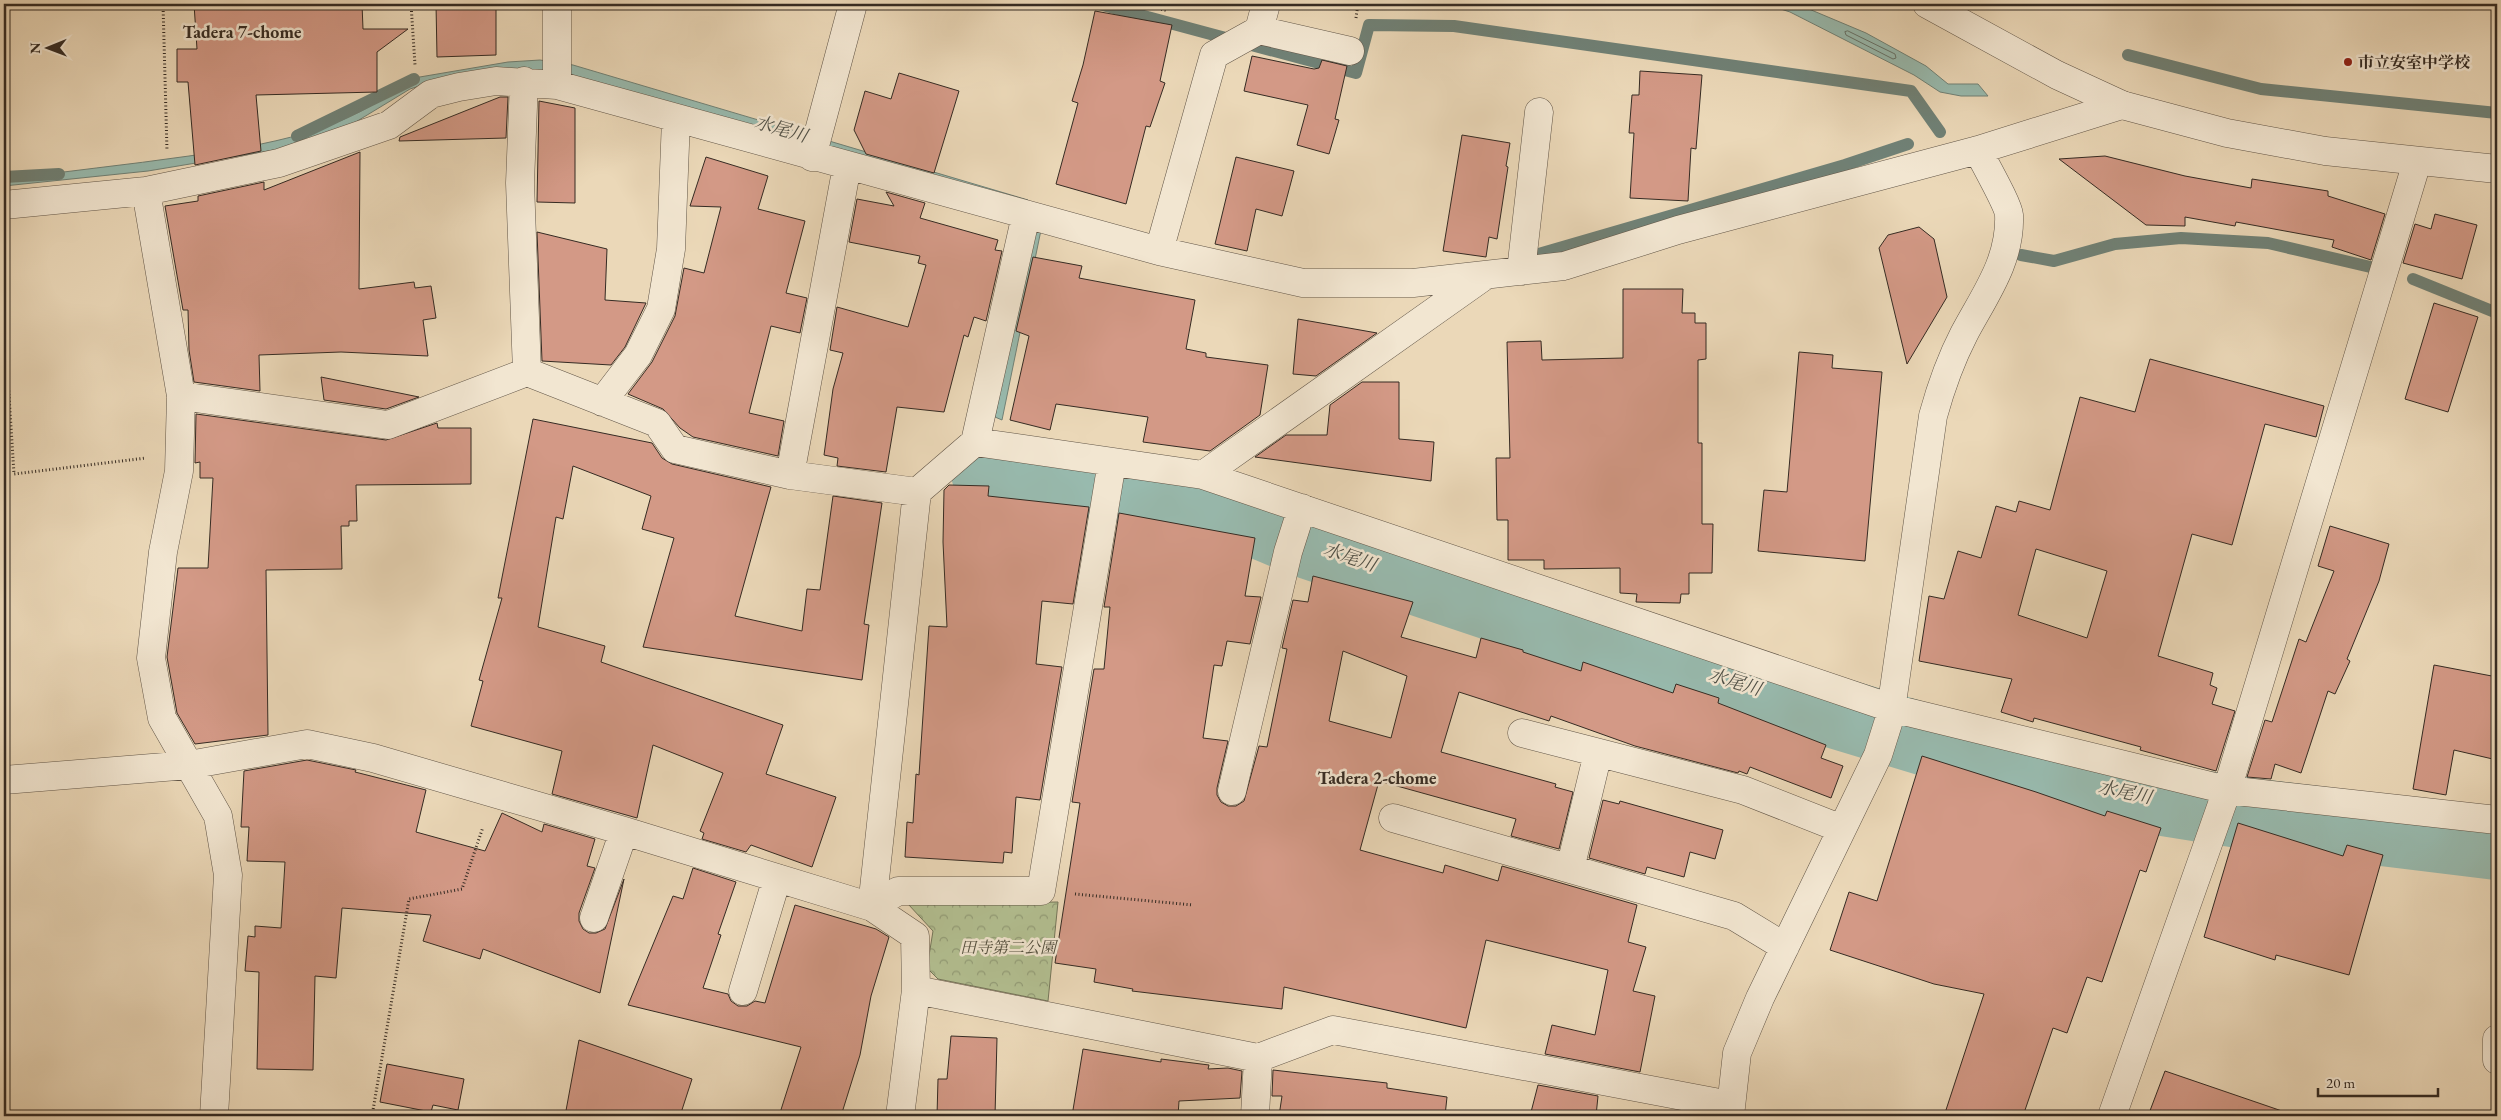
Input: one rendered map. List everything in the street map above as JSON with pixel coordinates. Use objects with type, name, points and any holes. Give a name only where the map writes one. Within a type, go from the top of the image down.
[{"type":"street","points":[[557,85],[558,4]]},
{"type":"street","points":[[812,157],[853,4]]},
{"type":"street","points":[[1259,30],[1266,4]]},
{"type":"street","points":[[1927,4],[2057,75],[2122,105],[2227,133],[2325,151],[2497,169]]},
{"type":"street","points":[[1159,251],[1214,55],[1259,30],[1350,51]]},
{"type":"street","points":[[4,205],[146,191],[279,163],[389,125],[431,94],[496,81],[524,81],[557,85],[812,157],[1159,251],[1303,283],[1413,283],[1486,275]]},
{"type":"street","points":[[524,81],[520,183],[527,372]]},
{"type":"street","points":[[1203,475],[1486,275],[1522,261],[1564,266],[1678,230],[1978,150],[2122,105]]},
{"type":"street","points":[[1522,261],[1539,112]]},
{"type":"street","points":[[602,402],[638,354],[661,309],[671,249],[676,119]]},
{"type":"street","points":[[916,990],[1258,1058],[1333,1030],[1730,1111],[1736,1053],[1784,947],[1878,755],[1890,712],[1933,416],[1944,377],[1964,335],[1998,273],[2006,244],[2009,213],[1978,150]]},
{"type":"street","points":[[2112,1116],[2227,790],[2417,162]]},
{"type":"street","points":[[790,475],[847,166]]},
{"type":"street","points":[[146,191],[181,396],[180,454],[162,562],[151,658],[162,718],[218,816],[228,875],[214,1116]]},
{"type":"street","points":[[872,907],[917,492],[975,442],[1026,215]]},
{"type":"street","points":[[181,396],[388,425],[527,372],[657,423],[675,449],[790,475],[917,492]]},
{"type":"street","points":[[975,442],[1203,475],[1890,712],[2227,790],[2497,820]]},
{"type":"street","points":[[872,907],[898,891],[1041,891],[1112,462]]},
{"type":"street","points":[[1232,791],[1288,552],[1302,508]]},
{"type":"street","points":[[1522,733],[1743,790],[1842,830]]},
{"type":"street","points":[[4,780],[189,765],[307,744],[373,758],[624,831],[872,907],[915,936],[916,990],[900,1116]]},
{"type":"street","points":[[1570,869],[1598,753]]},
{"type":"street","points":[[1393,818],[1734,916],[1784,947]]},
{"type":"street","points":[[594,918],[624,831]]},
{"type":"street","points":[[743,991],[777,878]]},
{"type":"street","points":[[2497,1038],[2497,1060]]},
{"type":"street","points":[[1256,1116],[1258,1058]]},
{"type":"path","points":[[163,4],[166,142]]},
{"type":"path","points":[[411,4],[415,69]]},
{"type":"path","points":[[1141,4],[1168,11]]},
{"type":"path","points":[[8,380],[14,474],[180,454]]},
{"type":"path","points":[[372,1116],[409,899],[462,889],[494,793]]},
{"type":"path","points":[[1041,891],[1194,905]]},
{"type":"green space","name":"田寺第二公園","points":[[1058,902],[1048,1001],[938,979],[927,968],[933,931],[908,904]]},
{"type":"water","points":[[1765,4],[1797,4],[1866,33],[1926,66],[1948,84],[1978,84],[1988,96],[1961,96],[1940,92],[1914,75],[1790,12]]},
{"type":"water","points":[[540,60],[573,65],[1028,200],[1025,209],[760,132],[444,78],[410,89],[354,123],[280,149],[148,171],[4,186],[4,180],[189,156],[276,141],[333,124],[360,112],[385,97],[408,79],[508,62]]},
{"type":"water","points":[[1032,227],[1041,230],[1002,420],[995,417]]},
{"type":"building","points":[[194,4],[362,4],[363,29],[408,29],[377,52],[377,92],[256,95],[261,151],[195,165],[188,82],[177,82],[177,49],[197,49]]},
{"type":"building","points":[[436,4],[496,4],[496,55],[437,57]]},
{"type":"building","points":[[1095,11],[1172,25],[1160,81],[1165,83],[1150,127],[1146,126],[1126,204],[1056,184],[1078,103],[1072,101],[1083,65]]},
{"type":"building","points":[[1252,56],[1314,69],[1319,68],[1322,60],[1347,66],[1335,119],[1339,120],[1329,154],[1297,145],[1308,105],[1244,91]]},
{"type":"building","points":[[1640,71],[1702,75],[1696,149],[1691,148],[1688,201],[1630,198],[1634,133],[1629,133],[1632,95],[1639,95]]},
{"type":"building","points":[[899,73],[959,91],[934,173],[866,154],[854,130],[865,91],[891,99]]},
{"type":"building","points":[[500,97],[508,97],[506,138],[399,141],[400,137]]},
{"type":"building","points":[[539,101],[575,108],[575,203],[537,202]]},
{"type":"building","points":[[1462,135],[1510,143],[1497,239],[1489,237],[1486,257],[1443,251]]},
{"type":"building","points":[[360,152],[359,289],[414,282],[415,288],[431,286],[436,318],[423,320],[428,356],[341,352],[259,355],[260,391],[194,382],[189,350],[188,310],[183,310],[165,206],[198,201],[198,196],[264,182],[264,190]]},
{"type":"building","points":[[2105,156],[2185,176],[2251,188],[2252,179],[2328,191],[2328,196],[2385,214],[2371,260],[2332,247],[2334,240],[2236,222],[2235,226],[2185,217],[2185,226],[2146,225],[2059,159]]},
{"type":"building","points":[[706,157],[768,176],[758,209],[805,221],[786,293],[807,298],[800,333],[771,326],[749,413],[784,421],[778,456],[693,437],[680,428],[663,409],[628,394],[652,362],[675,316],[684,268],[704,273],[721,207],[690,206]]},
{"type":"building","points":[[1236,157],[1294,171],[1282,216],[1256,209],[1247,251],[1215,244]]},
{"type":"building","points":[[886,192],[925,203],[920,218],[998,240],[995,250],[1002,251],[986,321],[974,317],[968,337],[964,335],[944,412],[897,407],[886,472],[837,466],[838,458],[824,455],[833,389],[843,353],[830,350],[837,307],[908,327],[926,265],[918,263],[920,256],[849,242],[857,199],[894,206]]},
{"type":"building","points":[[2435,214],[2477,225],[2462,279],[2403,263],[2415,224],[2431,229]]},
{"type":"building","points":[[1919,227],[1934,239],[1947,297],[1907,364],[1879,248],[1888,235]]},
{"type":"building","points":[[537,232],[607,249],[605,300],[646,303],[625,347],[611,365],[542,361]]},
{"type":"building","points":[[1033,257],[1082,266],[1079,278],[1195,300],[1186,349],[1206,353],[1206,357],[1268,365],[1260,415],[1210,451],[1143,442],[1148,417],[1056,404],[1050,430],[1010,420],[1029,336],[1016,331]]},
{"type":"building","points":[[1623,289],[1683,289],[1682,313],[1695,313],[1695,323],[1706,323],[1706,359],[1698,360],[1698,443],[1702,443],[1702,524],[1713,524],[1712,573],[1689,573],[1689,594],[1681,594],[1680,603],[1636,602],[1637,594],[1620,593],[1620,568],[1544,569],[1544,560],[1508,560],[1508,520],[1497,520],[1496,458],[1510,458],[1507,342],[1541,341],[1542,360],[1623,358]]},
{"type":"building","points":[[2434,303],[2478,317],[2448,412],[2405,399]]},
{"type":"building","points":[[1298,319],[1377,333],[1316,376],[1293,374]]},
{"type":"building","points":[[1799,352],[1833,355],[1832,368],[1882,372],[1865,561],[1758,551],[1764,490],[1787,492]]},
{"type":"building","points":[[2150,359],[2324,406],[2316,437],[2265,424],[2232,545],[2192,534],[2158,656],[2213,673],[2210,685],[2217,688],[2212,704],[2235,711],[2216,771],[2140,750],[2141,747],[2034,718],[2033,722],[2001,712],[2012,679],[1919,661],[1929,596],[1944,599],[1958,551],[1981,558],[1996,506],[2016,512],[2019,501],[2050,510],[2080,397],[2135,412]],"holes":[[[2036,549],[2107,571],[2087,638],[2018,615]]]},
{"type":"building","points":[[321,377],[419,397],[386,409],[324,400]]},
{"type":"building","points":[[1362,382],[1399,382],[1399,439],[1434,442],[1431,481],[1255,457],[1286,435],[1327,435],[1330,405]]},
{"type":"building","points":[[196,414],[386,440],[437,423],[438,428],[471,428],[471,484],[356,485],[357,521],[349,521],[349,526],[341,526],[342,569],[266,570],[268,735],[195,744],[177,713],[167,657],[178,568],[208,568],[213,478],[200,478],[200,462],[195,463]]},
{"type":"building","points":[[533,419],[652,443],[662,458],[672,464],[771,487],[735,616],[802,631],[807,589],[820,590],[833,496],[882,503],[864,624],[869,625],[862,680],[643,647],[674,538],[642,529],[651,496],[573,466],[563,519],[556,517],[538,627],[605,646],[601,662],[783,725],[766,774],[836,797],[812,867],[751,845],[746,852],[702,839],[704,833],[700,831],[723,773],[653,745],[637,818],[552,794],[562,751],[471,726],[483,681],[479,680],[502,598],[498,598]]},
{"type":"building","points":[[949,485],[989,486],[988,496],[1089,507],[1073,604],[1042,601],[1036,664],[1062,667],[1040,800],[1016,797],[1012,853],[1004,852],[1003,863],[905,857],[907,822],[913,823],[916,774],[919,775],[929,626],[947,627],[943,542],[944,490]]},
{"type":"building","points":[[1119,513],[1255,538],[1245,596],[1261,597],[1250,644],[1227,641],[1222,666],[1214,665],[1203,738],[1228,741],[1217,795],[1221,802],[1228,806],[1236,806],[1244,801],[1259,746],[1267,747],[1287,649],[1282,648],[1293,600],[1308,602],[1313,576],[1413,602],[1401,637],[1476,658],[1481,638],[1523,650],[1523,652],[1581,671],[1583,662],[1673,693],[1676,684],[1719,698],[1718,703],[1826,745],[1821,758],[1843,766],[1831,798],[1750,767],[1747,774],[1739,771],[1738,773],[1635,746],[1551,716],[1549,721],[1459,692],[1441,752],[1556,784],[1555,787],[1573,792],[1559,849],[1511,836],[1516,819],[1379,781],[1360,850],[1443,873],[1445,865],[1498,881],[1502,866],[1637,905],[1628,942],[1646,947],[1633,991],[1655,996],[1640,1072],[1545,1054],[1552,1025],[1595,1035],[1608,970],[1486,940],[1466,1028],[1284,987],[1282,1009],[1132,991],[1133,989],[1094,982],[1096,969],[1055,963],[1080,803],[1072,802],[1094,669],[1104,669],[1110,607],[1104,607]],"holes":[[[1343,651],[1407,676],[1391,738],[1329,721]]]},
{"type":"building","points":[[2330,526],[2389,544],[2379,581],[2347,659],[2350,661],[2335,694],[2328,691],[2301,773],[2275,764],[2271,779],[2247,777],[2265,720],[2272,722],[2299,639],[2306,642],[2334,571],[2318,566]]},
{"type":"building","points":[[2434,665],[2497,677],[2497,760],[2454,750],[2446,795],[2413,789]]},
{"type":"building","points":[[1922,756],[2105,816],[2107,811],[2161,828],[2146,872],[2140,870],[2102,982],[2087,977],[2067,1033],[2053,1028],[2023,1116],[1944,1116],[1984,994],[1934,984],[1830,950],[1849,892],[1877,901]]},
{"type":"building","points":[[307,760],[356,770],[355,772],[426,790],[416,832],[485,851],[502,813],[542,832],[544,824],[595,839],[587,866],[595,868],[579,913],[579,921],[583,929],[589,933],[596,933],[605,929],[624,879],[600,993],[483,949],[480,959],[423,941],[431,915],[342,908],[336,978],[315,976],[313,1070],[257,1069],[259,972],[245,971],[248,936],[255,937],[255,926],[281,928],[285,862],[247,861],[249,827],[241,827],[244,771]]},
{"type":"building","points":[[1603,800],[1619,804],[1620,801],[1723,830],[1715,859],[1690,852],[1684,877],[1647,867],[1645,874],[1589,858]]},
{"type":"building","points":[[2238,823],[2343,856],[2347,845],[2383,855],[2349,975],[2276,955],[2275,960],[2204,937]]},
{"type":"building","points":[[693,868],[736,882],[718,934],[721,935],[703,988],[728,994],[731,1001],[738,1006],[747,1006],[755,1001],[765,1003],[795,905],[876,929],[889,937],[871,996],[860,1055],[841,1116],[779,1116],[801,1047],[628,1005],[673,896],[683,899]]},
{"type":"building","points":[[951,1036],[997,1038],[995,1116],[937,1116],[938,1079],[947,1079]]},
{"type":"building","points":[[579,1040],[692,1079],[680,1116],[565,1116]]},
{"type":"building","points":[[1083,1049],[1161,1062],[1161,1059],[1209,1065],[1208,1069],[1228,1068],[1242,1071],[1240,1098],[1179,1101],[1178,1116],[1072,1116]]},
{"type":"building","points":[[387,1064],[464,1079],[458,1110],[433,1105],[431,1112],[380,1102]]},
{"type":"building","points":[[1273,1070],[1387,1083],[1387,1088],[1447,1097],[1445,1116],[1279,1116],[1282,1096],[1272,1096]]},
{"type":"building","points":[[2165,1071],[2282,1111],[2281,1116],[2148,1116]]},
{"type":"building","points":[[1538,1085],[1598,1096],[1596,1116],[1530,1116]]},
{"type":"waterway","points":[[1099,4],[1356,73],[1369,25],[1454,26],[1911,91],[1940,132]]},
{"type":"waterway","points":[[2128,55],[2261,89],[2497,113]]},
{"type":"waterway","points":[[297,136],[414,79]]},
{"type":"waterway","points":[[1525,258],[1845,165],[1908,144]]},
{"type":"waterway","points":[[4,177],[59,174]]},
{"type":"waterway","points":[[2021,255],[2054,261],[2115,244],[2181,238],[2268,243],[2379,269]]},
{"type":"waterway","points":[[2413,279],[2497,313]]},
{"type":"waterway","name":"水尾川","points":[[987,473],[1069,479],[1203,499],[1303,541],[1628,650],[1923,739],[2119,793],[2251,814],[2497,844]]},
{"type":"place","name":"市立安室中学校","points":[[2348,62]]},
{"type":"district","name":"Tadera 7-chome","points":[[242,32]]},
{"type":"district","name":"Tadera 2-chome","points":[[1377,778]]}]
